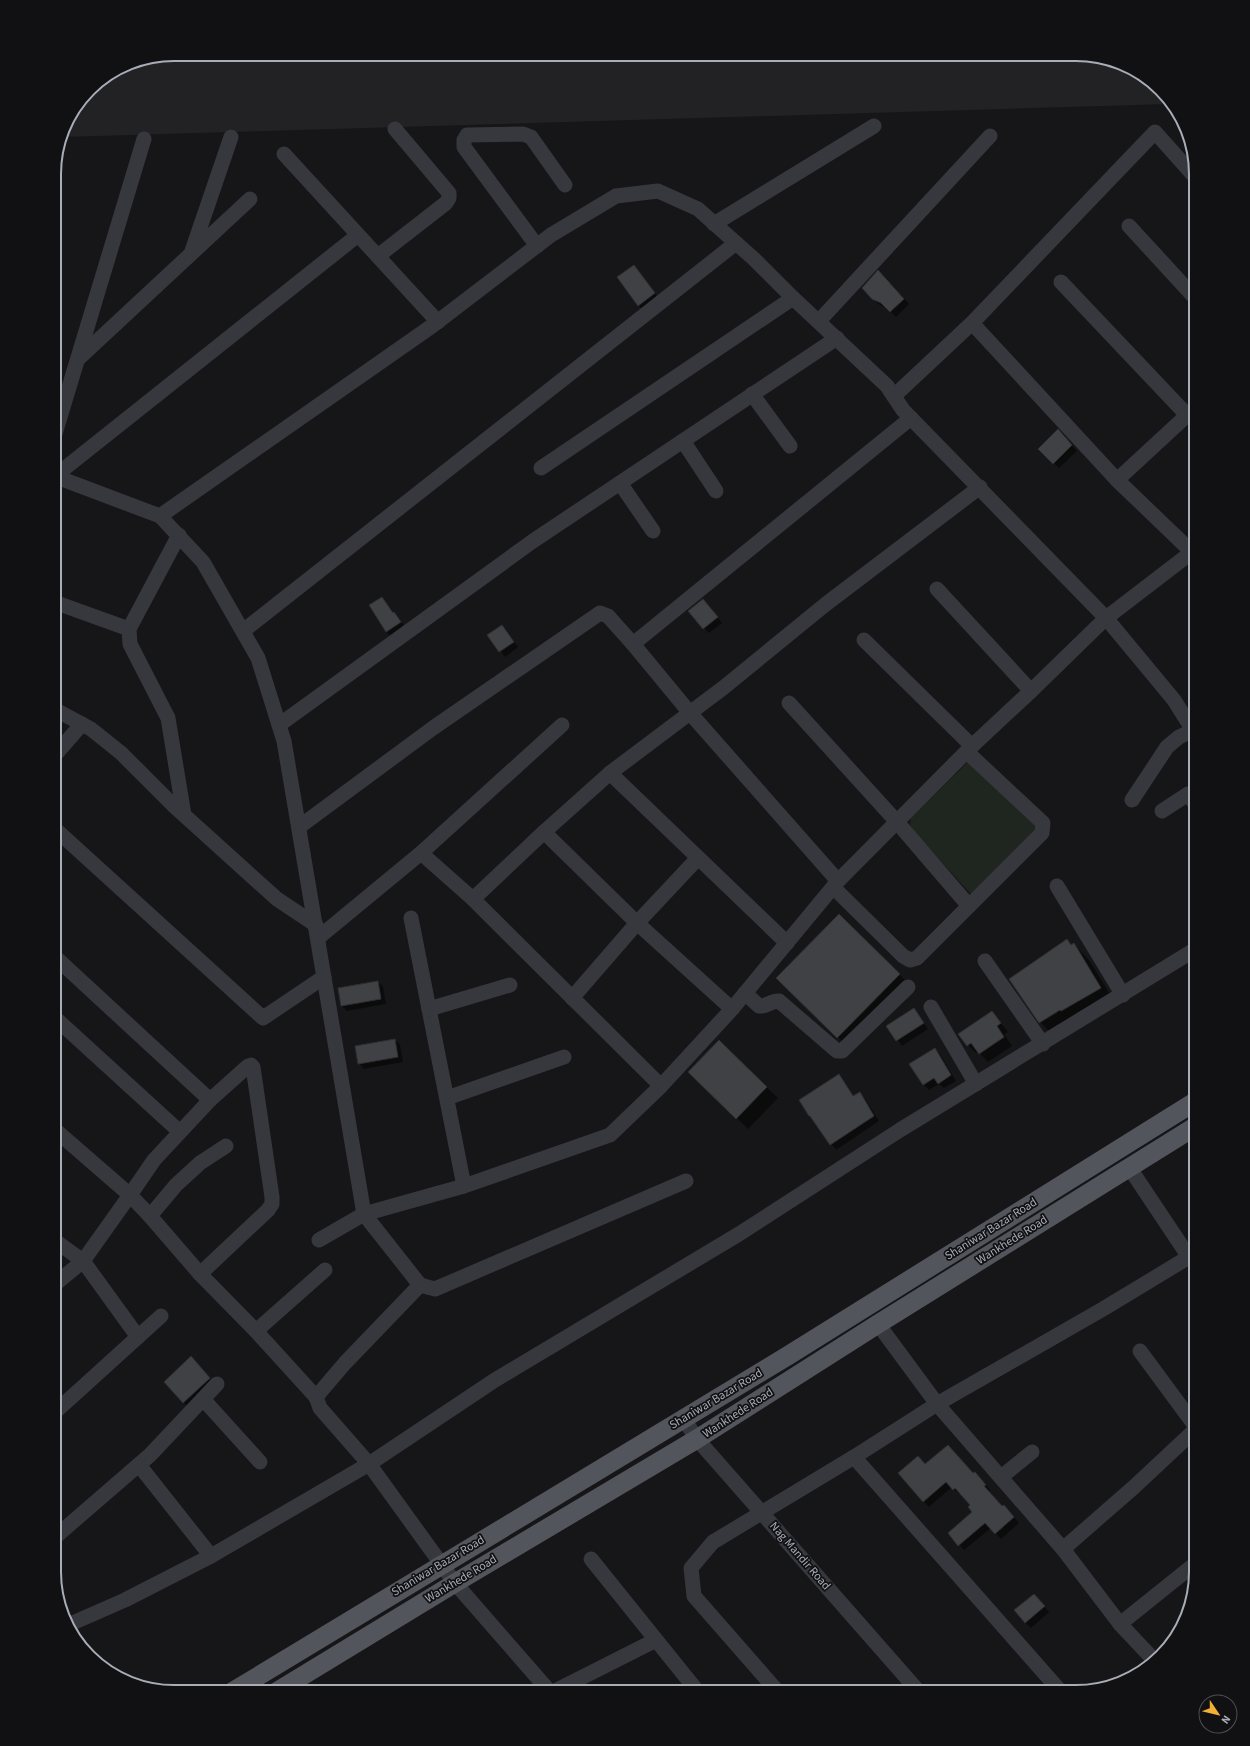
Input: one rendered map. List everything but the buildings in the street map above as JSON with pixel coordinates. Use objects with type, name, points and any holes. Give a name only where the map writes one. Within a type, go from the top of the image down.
[{"type":"main road","name":"Shaniwar Bazar Road","points":[[243,1685],[441,1564],[789,1355],[1189,1105]]},
{"type":"main road","name":"Wankhede Road","points":[[287,1685],[697,1439],[878,1324],[1189,1130]]},
{"type":"street","points":[[714,224],[874,126]]},
{"type":"street","points":[[378,256],[446,203],[449,198],[449,193],[395,129]]},
{"type":"street","points":[[894,396],[972,323],[1156,132],[1189,170]]},
{"type":"street","points":[[537,246],[464,147],[464,140],[467,135],[523,134],[530,137],[536,142],[566,185]]},
{"type":"street","points":[[819,321],[990,136]]},
{"type":"street","points":[[192,254],[231,137]]},
{"type":"street","points":[[61,415],[144,138]]},
{"type":"street","points":[[284,154],[438,322]]},
{"type":"street","points":[[160,516],[438,322],[550,235],[616,196],[658,191],[698,209],[819,321],[886,386],[903,410],[980,487],[1106,618],[1174,700],[1189,723]]},
{"type":"street","points":[[78,360],[250,199]]},
{"type":"street","points":[[1129,226],[1189,291]]},
{"type":"street","points":[[61,471],[358,235]]},
{"type":"street","points":[[243,631],[736,243]]},
{"type":"street","points":[[1061,282],[1189,408]]},
{"type":"street","points":[[541,468],[793,298]]},
{"type":"street","points":[[972,323],[1117,480],[1189,551]]},
{"type":"street","points":[[279,725],[533,541],[837,338]]},
{"type":"street","points":[[752,394],[790,446]]},
{"type":"street","points":[[1117,480],[1189,414]]},
{"type":"street","points":[[633,644],[912,418]]},
{"type":"street","points":[[683,441],[716,491]]},
{"type":"street","points":[[61,478],[160,516],[203,562],[258,658],[284,741],[364,1214],[420,1285],[435,1289],[686,1181]]},
{"type":"street","points":[[620,483],[653,531]]},
{"type":"street","points":[[473,899],[544,832],[610,773],[754,665],[826,604],[980,487]]},
{"type":"street","points":[[179,535],[129,629],[130,644],[168,718],[184,815]]},
{"type":"street","points":[[319,1240],[364,1214],[464,1186],[610,1135],[661,1086],[732,1009],[835,884],[969,749],[1106,618],[1189,558]]},
{"type":"street","points":[[937,589],[1031,691]]},
{"type":"street","points":[[61,605],[129,629]]},
{"type":"street","points":[[299,827],[433,728],[600,613],[608,616],[633,644],[835,884],[902,956],[910,960],[917,958],[1042,833],[1044,828],[1042,823],[864,640]]},
{"type":"street","points":[[789,703],[897,822],[969,906]]},
{"type":"street","points":[[61,712],[82,724],[121,752],[184,815],[277,899],[317,932]]},
{"type":"street","points":[[61,748],[82,724]]},
{"type":"street","points":[[317,932],[421,853],[562,725]]},
{"type":"street","points":[[1132,800],[1167,747],[1179,737],[1189,734]]},
{"type":"street","points":[[610,773],[787,943]]},
{"type":"street","points":[[1162,811],[1188,794],[1189,795]]},
{"type":"street","points":[[544,832],[637,923],[732,1009]]},
{"type":"street","points":[[61,834],[263,1018],[324,977]]},
{"type":"street","points":[[421,853],[473,899],[661,1086]]},
{"type":"street","points":[[572,998],[637,923],[698,858]]},
{"type":"street","points":[[1057,886],[1123,995]]},
{"type":"street","points":[[411,918],[464,1186]]},
{"type":"street","points":[[73,1623],[125,1600],[211,1556],[368,1464],[495,1380],[739,1234],[900,1130],[1189,953]]},
{"type":"street","points":[[984,961],[1043,1044]]},
{"type":"street","points":[[61,962],[210,1100]]},
{"type":"street","points":[[429,1009],[510,985]]},
{"type":"street","points":[[746,993],[759,1006],[762,1007],[775,1001],[779,1001],[837,1051],[842,1050],[908,987]]},
{"type":"street","points":[[931,1007],[976,1084]]},
{"type":"street","points":[[61,1023],[180,1132]]},
{"type":"street","points":[[447,1098],[564,1056]]},
{"type":"street","points":[[61,1279],[83,1261],[154,1160],[210,1100],[251,1065],[253,1067],[272,1204],[268,1210],[200,1274]]},
{"type":"street","points":[[61,1135],[130,1195],[200,1274],[256,1331],[316,1397],[320,1408],[368,1464],[455,1583],[544,1685]]},
{"type":"street","points":[[150,1216],[190,1172],[200,1163],[226,1146]]},
{"type":"street","points":[[1129,1167],[1189,1252]]},
{"type":"street","points":[[61,1245],[83,1261],[138,1337]]},
{"type":"street","points":[[772,1685],[694,1596],[691,1568],[713,1542],[854,1457],[937,1404],[1102,1309],[1189,1262]]},
{"type":"street","points":[[256,1331],[325,1270]]},
{"type":"street","points":[[316,1397],[345,1363],[420,1285]]},
{"type":"street","points":[[61,1407],[161,1316]]},
{"type":"street","points":[[878,1324],[937,1404],[1063,1549],[1120,1624],[1151,1657]]},
{"type":"street","points":[[1140,1351],[1189,1418]]},
{"type":"street","points":[[61,1532],[139,1465],[217,1384]]},
{"type":"street","points":[[203,1399],[260,1462]]},
{"type":"street","name":"Nag Mandir Road","points":[[683,1418],[697,1439],[913,1685]]},
{"type":"street","points":[[1063,1549],[1134,1487],[1189,1435]]},
{"type":"street","points":[[1001,1477],[1032,1452]]},
{"type":"street","points":[[854,1457],[1055,1685]]},
{"type":"street","points":[[139,1465],[211,1556]]},
{"type":"street","points":[[591,1559],[692,1685]]},
{"type":"street","points":[[1120,1624],[1189,1570]]},
{"type":"street","points":[[567,1685],[656,1640]]},
{"type":"shaded area","points":[[166,61],[1084,61],[1105,65],[1133,76],[1145,84],[1165,104],[68,137],[73,124],[84,105],[105,84],[117,76],[138,67]]},
{"type":"shaded area","points":[[968,762],[1029,815],[1037,829],[971,894],[913,831],[910,824],[911,818]]}]
